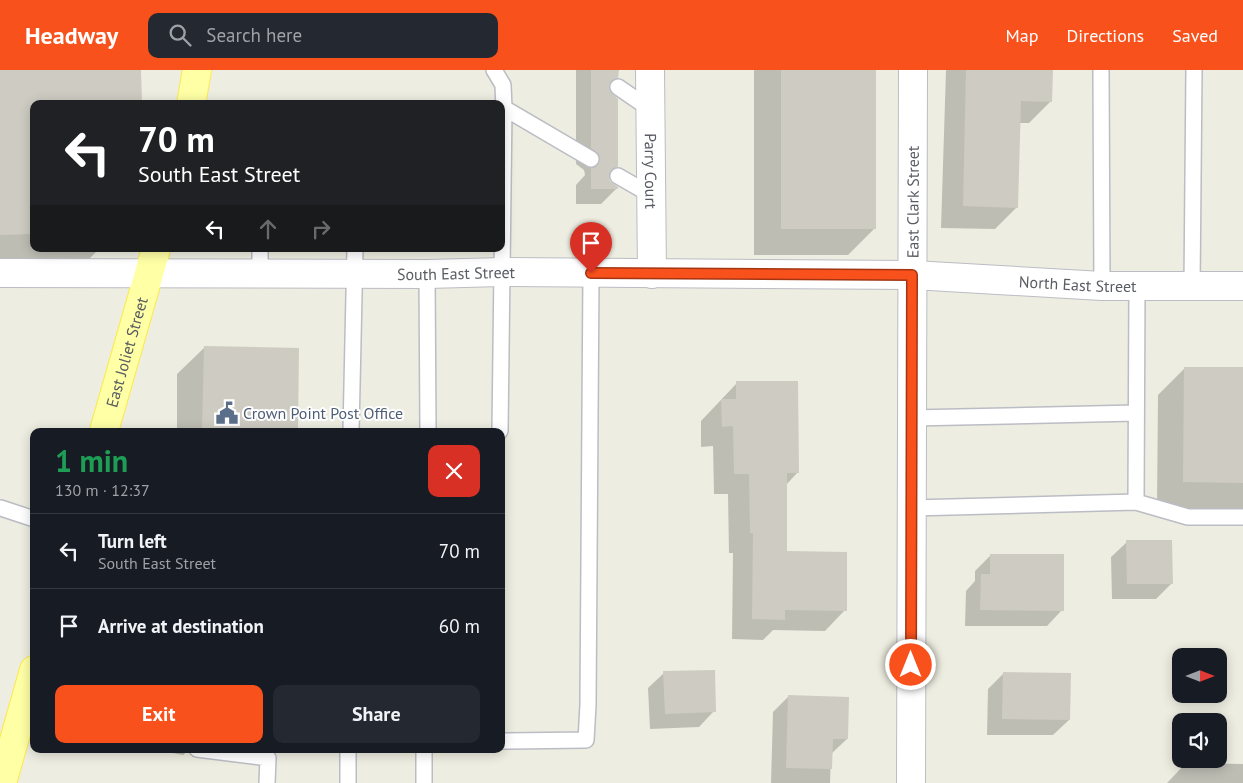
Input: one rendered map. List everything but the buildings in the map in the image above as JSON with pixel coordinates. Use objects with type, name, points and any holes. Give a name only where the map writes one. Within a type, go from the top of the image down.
[{"type":"main road","points":[[192,100],[197,70]]},
{"type":"main road","name":"East Joliet Street","points":[[105,428],[153,261]]},
{"type":"main road","points":[[2,783],[26,726],[30,698]]},
{"type":"street","name":"Parry Court","points":[[650,70],[652,274]]},
{"type":"street","name":"East Clark Street","points":[[911,783],[913,70]]},
{"type":"street","name":"South East Street","points":[[0,273],[153,261],[355,261],[427,274],[502,272],[912,275]]},
{"type":"street","name":"North East Street","points":[[912,275],[1102,286],[1243,286]]},
{"type":"lane","points":[[494,70],[503,85],[504,100]]},
{"type":"lane","points":[[1101,70],[1102,286]]},
{"type":"lane","points":[[1192,286],[1194,70]]},
{"type":"lane","points":[[618,87],[650,109]]},
{"type":"lane","points":[[505,109],[591,159]]},
{"type":"lane","points":[[618,176],[651,196]]},
{"type":"lane","points":[[500,428],[502,252]]},
{"type":"lane","points":[[351,428],[355,261]]},
{"type":"lane","points":[[505,741],[586,740],[588,705],[591,273]]},
{"type":"lane","points":[[427,274],[428,428]]},
{"type":"lane","points":[[1136,502],[1137,286]]},
{"type":"lane","points":[[912,418],[1136,413]]},
{"type":"lane","points":[[912,508],[1136,502],[1188,517],[1243,517]]},
{"type":"lane","points":[[0,508],[30,518]]},
{"type":"lane","points":[[229,753],[268,758],[267,783]]},
{"type":"lane","points":[[348,753],[348,783]]},
{"type":"lane","points":[[424,753],[424,783]]},
{"type":"place","name":"Crown Point Post Office","points":[[227,413]]},
{"type":"route","points":[[591,273],[912,275],[911,665]]}]
